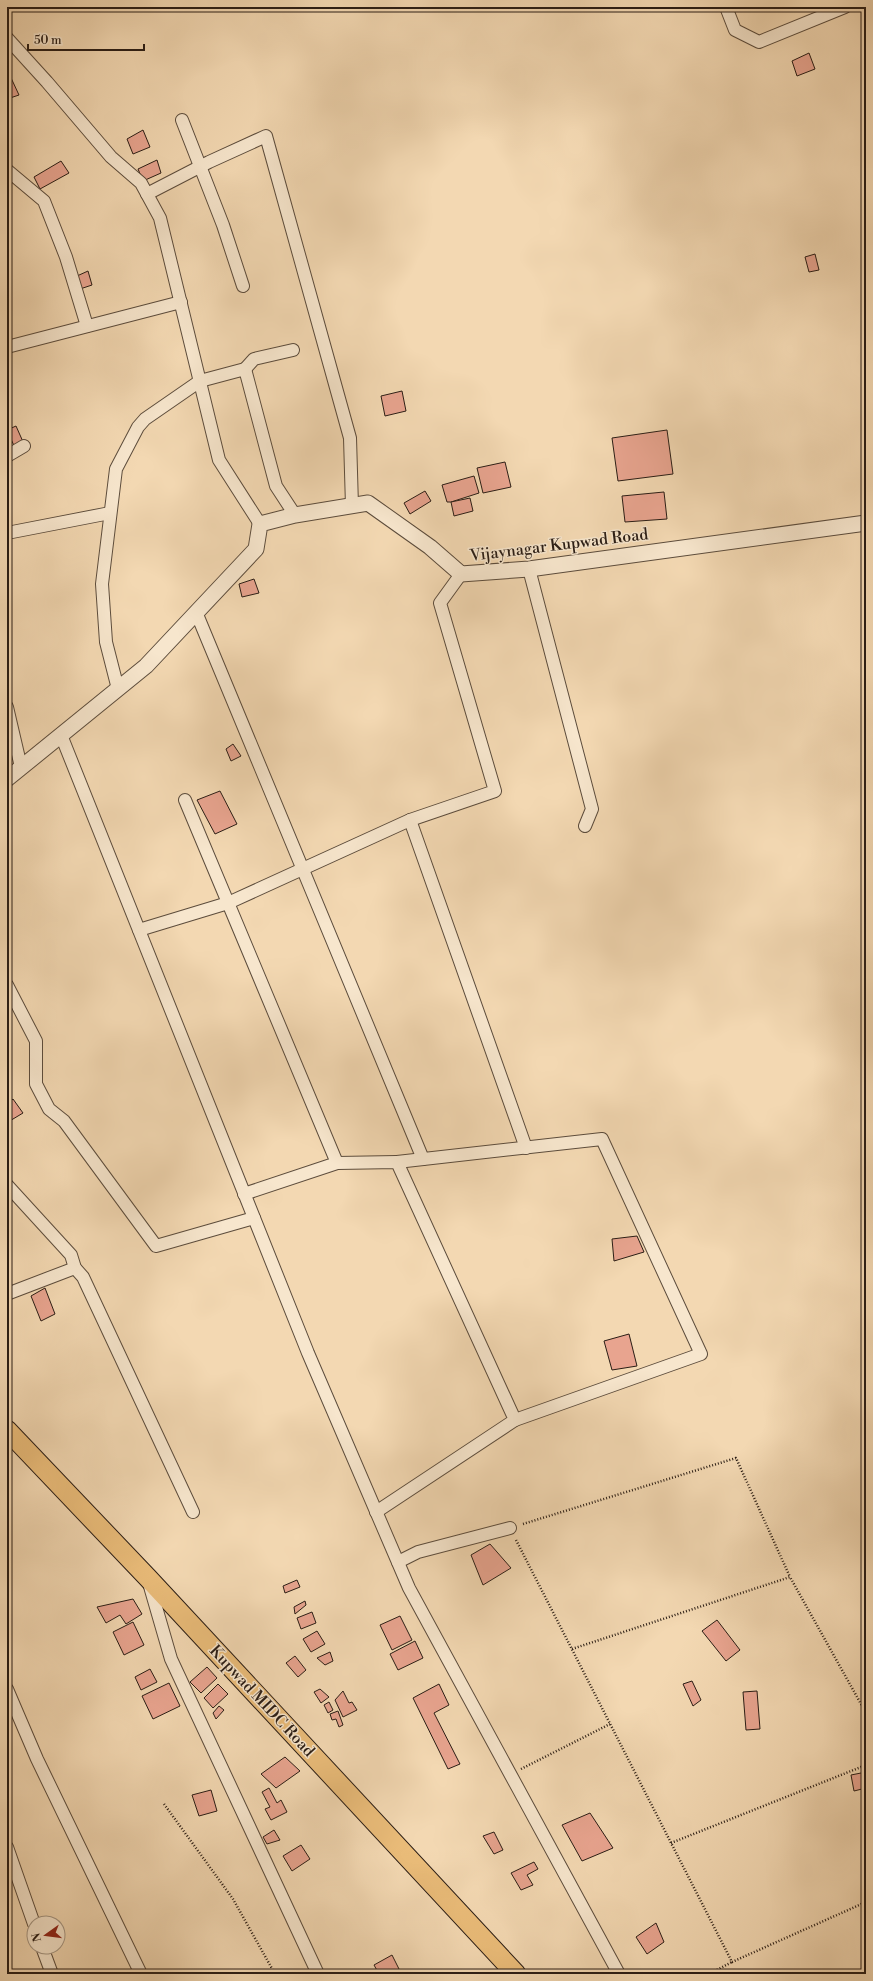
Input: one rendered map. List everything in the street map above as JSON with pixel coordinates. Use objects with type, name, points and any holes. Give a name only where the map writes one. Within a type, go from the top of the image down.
[{"type":"main road","name":"Kupwad MIDC Road","points":[[7,1430],[148,1578],[516,1974]]},
{"type":"street","points":[[726,7],[735,30],[759,42],[845,7]]},
{"type":"street","points":[[7,38],[111,157],[141,183],[160,218],[219,460],[260,524],[256,549],[146,666],[7,779]]},
{"type":"street","points":[[182,120],[223,225],[243,286]]},
{"type":"street","points":[[147,194],[200,166],[266,136],[350,438],[352,506]]},
{"type":"street","points":[[7,170],[44,201],[66,257],[87,326]]},
{"type":"street","points":[[7,347],[181,302]]},
{"type":"street","points":[[118,689],[106,642],[102,584],[116,469],[138,427],[145,419],[200,381],[245,368],[254,359],[292,350]]},
{"type":"street","points":[[245,368],[276,486],[295,515]]},
{"type":"street","points":[[7,456],[24,446]]},
{"type":"street","name":"Vijaynagar Kupwad Road","points":[[260,524],[295,515],[368,503],[430,547],[461,574],[529,569],[866,523]]},
{"type":"street","points":[[7,534],[110,513]]},
{"type":"street","points":[[529,569],[592,809],[585,826]]},
{"type":"street","points":[[139,930],[228,903],[410,820],[495,791],[440,603],[461,574]]},
{"type":"street","points":[[196,612],[304,868],[423,1159]]},
{"type":"street","points":[[7,707],[21,767]]},
{"type":"street","points":[[61,735],[308,1353],[409,1588],[619,1974]]},
{"type":"street","points":[[185,800],[336,1163]]},
{"type":"street","points":[[410,820],[526,1148]]},
{"type":"street","points":[[7,985],[36,1041],[36,1084],[49,1109],[64,1121],[156,1246],[254,1218]]},
{"type":"street","points":[[244,1194],[336,1163],[397,1162],[602,1139],[701,1354],[515,1420],[376,1512]]},
{"type":"street","points":[[397,1162],[515,1420]]},
{"type":"street","points":[[7,1185],[71,1255],[75,1268],[83,1277],[193,1512]]},
{"type":"street","points":[[7,1294],[75,1268]]},
{"type":"street","points":[[398,1562],[418,1552],[510,1528]]},
{"type":"street","points":[[148,1578],[171,1659],[318,1974]]},
{"type":"street","points":[[7,1690],[36,1758],[141,1974]]},
{"type":"street","points":[[7,1847],[31,1915]]},
{"type":"street","points":[[45,1955],[52,1974]]},
{"type":"path","points":[[732,1962],[510,1528],[736,1458],[790,1577],[866,1713]]},
{"type":"path","points":[[572,1649],[790,1577]]},
{"type":"path","points":[[510,1774],[610,1724]]},
{"type":"path","points":[[671,1843],[866,1765]]},
{"type":"path","points":[[164,1804],[233,1899],[275,1974]]},
{"type":"path","points":[[709,1974],[732,1962],[866,1902]]},
{"type":"building","points":[[809,53],[815,69],[797,76],[792,61]]},
{"type":"building","points":[[7,70],[12,80],[7,80]]},
{"type":"building","points":[[12,80],[19,95],[7,99],[7,82]]},
{"type":"building","points":[[143,130],[150,147],[133,154],[127,139]]},
{"type":"building","points":[[157,160],[161,173],[143,181],[138,169]]},
{"type":"building","points":[[61,161],[69,173],[40,189],[34,177]]},
{"type":"building","points":[[815,254],[819,270],[809,272],[805,257]]},
{"type":"building","points":[[88,271],[92,285],[80,289],[77,276]]},
{"type":"building","points":[[402,391],[406,411],[385,416],[381,396]]},
{"type":"building","points":[[16,426],[24,444],[15,448],[7,430]]},
{"type":"building","points":[[667,430],[673,474],[618,481],[612,438]]},
{"type":"building","points":[[505,462],[511,487],[483,493],[477,468]]},
{"type":"building","points":[[474,476],[479,493],[447,502],[442,485]]},
{"type":"building","points":[[425,491],[431,501],[410,514],[404,503]]},
{"type":"building","points":[[664,492],[667,519],[625,522],[622,496]]},
{"type":"building","points":[[470,498],[473,511],[454,516],[451,502]]},
{"type":"building","points":[[254,579],[259,593],[242,597],[239,584]]},
{"type":"building","points":[[233,744],[241,756],[231,761],[226,749]]},
{"type":"building","points":[[220,791],[237,824],[215,834],[197,800]]},
{"type":"building","points":[[13,1099],[23,1113],[8,1122],[7,1104]]},
{"type":"building","points":[[637,1236],[644,1252],[614,1261],[612,1239]]},
{"type":"building","points":[[45,1288],[55,1314],[41,1321],[31,1296]]},
{"type":"building","points":[[629,1334],[637,1366],[612,1370],[604,1341]]},
{"type":"building","points":[[490,1544],[511,1568],[483,1585],[471,1555]]},
{"type":"building","points":[[297,1580],[300,1587],[285,1593],[283,1586]]},
{"type":"building","points":[[133,1599],[142,1614],[126,1624],[120,1615],[106,1623],[97,1607]]},
{"type":"building","points":[[305,1601],[306,1605],[295,1614],[294,1607]]},
{"type":"building","points":[[312,1612],[316,1623],[301,1629],[297,1618]]},
{"type":"building","points":[[400,1616],[412,1640],[392,1650],[380,1625]]},
{"type":"building","points":[[717,1620],[740,1650],[726,1661],[702,1631]]},
{"type":"building","points":[[133,1622],[144,1645],[124,1655],[113,1632]]},
{"type":"building","points":[[317,1631],[325,1644],[311,1652],[303,1639]]},
{"type":"building","points":[[415,1641],[423,1658],[398,1670],[390,1654]]},
{"type":"building","points":[[330,1652],[333,1661],[325,1665],[317,1658]]},
{"type":"building","points":[[295,1656],[306,1670],[298,1677],[286,1663]]},
{"type":"building","points":[[207,1667],[217,1678],[201,1693],[190,1682]]},
{"type":"building","points":[[150,1669],[157,1682],[141,1690],[135,1677]]},
{"type":"building","points":[[692,1681],[701,1700],[693,1706],[683,1684]]},
{"type":"building","points":[[169,1683],[180,1706],[153,1719],[142,1696]]},
{"type":"building","points":[[218,1684],[228,1694],[213,1708],[204,1698]]},
{"type":"building","points":[[439,1684],[449,1705],[434,1713],[460,1764],[448,1769],[413,1698]]},
{"type":"building","points":[[320,1689],[329,1697],[321,1703],[314,1692]]},
{"type":"building","points":[[343,1691],[349,1703],[352,1702],[357,1710],[343,1717],[335,1700]]},
{"type":"building","points":[[757,1691],[760,1729],[746,1730],[743,1692]]},
{"type":"building","points":[[329,1702],[333,1710],[328,1713],[324,1705]]},
{"type":"building","points":[[219,1706],[224,1710],[216,1719],[213,1713]]},
{"type":"building","points":[[338,1711],[343,1725],[339,1727],[336,1719],[332,1720],[330,1714]]},
{"type":"building","points":[[285,1757],[300,1771],[276,1788],[261,1774]]},
{"type":"building","points":[[866,1772],[866,1788],[854,1791],[851,1775]]},
{"type":"building","points":[[269,1788],[277,1803],[281,1800],[287,1812],[271,1820],[265,1809],[270,1807],[262,1792]]},
{"type":"building","points":[[211,1790],[217,1811],[199,1816],[192,1795]]},
{"type":"building","points":[[590,1813],[613,1848],[582,1861],[562,1825]]},
{"type":"building","points":[[274,1830],[280,1840],[267,1844],[263,1837]]},
{"type":"building","points":[[494,1832],[503,1850],[494,1854],[483,1836]]},
{"type":"building","points":[[301,1845],[310,1859],[292,1871],[283,1856]]},
{"type":"building","points":[[534,1862],[538,1869],[527,1875],[533,1885],[521,1890],[511,1873]]},
{"type":"building","points":[[656,1923],[664,1942],[647,1954],[636,1937]]},
{"type":"building","points":[[392,1955],[401,1973],[379,1974],[374,1965]]}]
